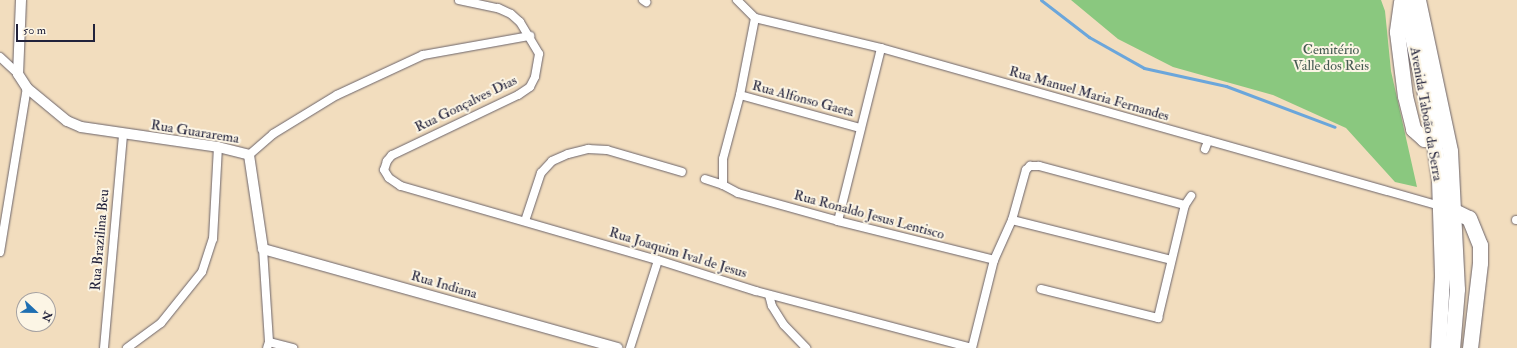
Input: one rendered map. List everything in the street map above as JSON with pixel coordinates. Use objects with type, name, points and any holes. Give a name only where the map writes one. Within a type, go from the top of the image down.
[{"type":"highway","points":[[1401,0],[1397,32],[1405,96],[1413,130],[1424,139],[1440,138]]},
{"type":"highway","name":"Avenida Taboão da Serra","points":[[1404,0],[1453,190],[1447,208],[1438,348]]},
{"type":"highway","name":"Avenida Taboão da Serra","points":[[1419,4],[1440,138],[1457,289],[1452,348]]},
{"type":"highway","points":[[1447,208],[1470,218],[1480,245],[1479,277],[1470,348]]},
{"type":"street","points":[[18,74],[17,39],[21,0]]},
{"type":"street","name":"Rua Gonçalves Dias","points":[[384,170],[386,161],[392,155],[530,87],[538,66],[539,54],[530,36],[512,14],[498,8],[459,0]]},
{"type":"street","points":[[724,185],[724,159],[740,95],[755,18],[737,0]]},
{"type":"street","name":"Rua Manuel Maria Fernandes","points":[[755,18],[881,48],[1207,145],[1447,208]]},
{"type":"street","name":"Rua Guararema","points":[[18,74],[27,88],[67,121],[123,135],[218,147],[249,155],[273,134],[337,95],[424,55],[466,45],[530,36]]},
{"type":"street","points":[[838,221],[881,48]]},
{"type":"street","points":[[0,57],[18,74]]},
{"type":"street","points":[[0,252],[2,230],[27,88]]},
{"type":"street","name":"Rua Alfonso Gaeta","points":[[740,95],[860,128]]},
{"type":"street","name":"Rua Brazilina Beu","points":[[104,348],[123,135]]},
{"type":"street","points":[[127,348],[161,323],[202,272],[213,239],[218,147]]},
{"type":"street","points":[[525,221],[537,180],[552,161],[568,154],[588,149],[607,150],[682,172]]},
{"type":"street","points":[[249,155],[253,172],[263,249],[268,345],[293,348]]},
{"type":"street","points":[[971,348],[994,260],[1012,220],[1026,170],[1030,166],[1039,166],[1185,205]]},
{"type":"street","name":"Rua Joaquim Ival de Jesus","points":[[384,170],[389,178],[401,186],[658,260],[769,295],[971,348]]},
{"type":"street","name":"Rua Ronaldo Jesus Lentisco","points":[[705,180],[724,185],[738,194],[994,260]]},
{"type":"street","points":[[1041,289],[1158,318],[1185,205],[1191,196]]},
{"type":"street","points":[[1012,220],[1171,260]]},
{"type":"street","name":"Rua Indiana","points":[[263,249],[617,348]]},
{"type":"street","points":[[630,348],[658,260]]},
{"type":"street","points":[[769,295],[772,306],[784,325],[806,348]]},
{"type":"green space","name":"Cemitério Valle dos Reis","points":[[1071,0],[1381,0],[1385,11],[1391,71],[1417,187],[1395,182],[1346,128],[1273,95],[1173,67],[1118,39]]},
{"type":"waterway","points":[[1041,0],[1089,37],[1144,68],[1226,86],[1335,127]]}]
